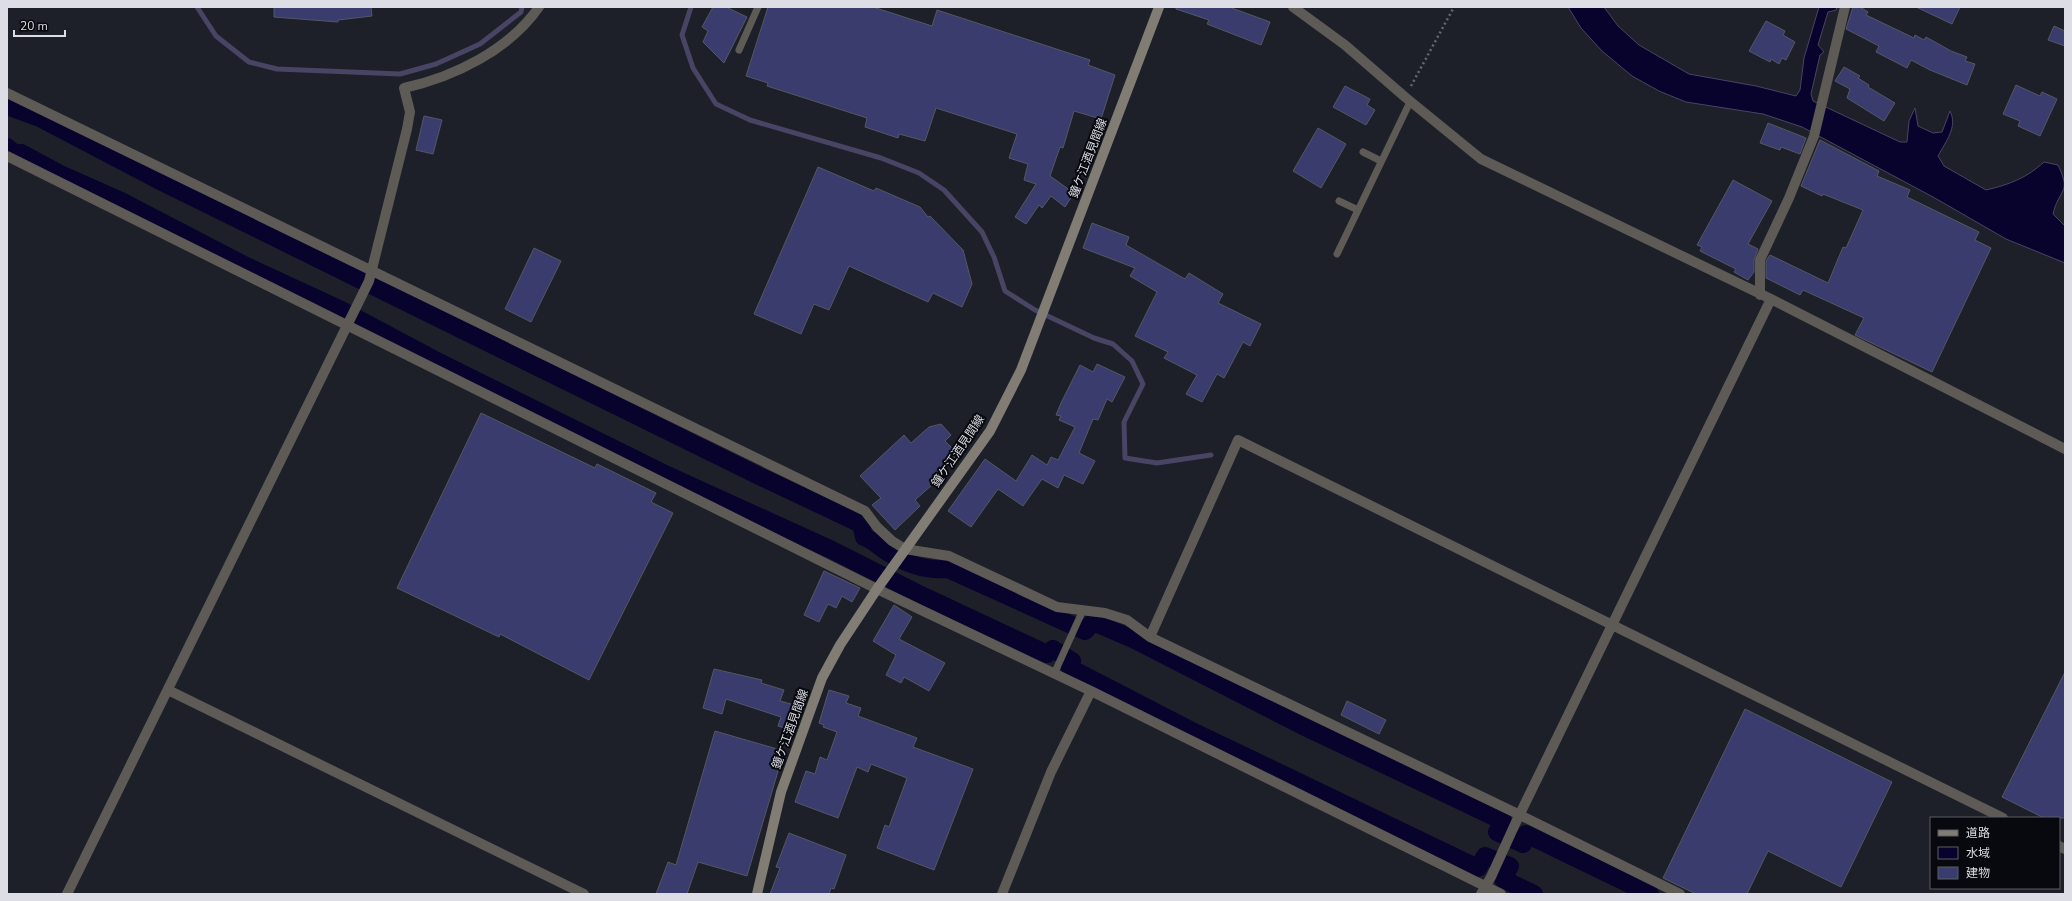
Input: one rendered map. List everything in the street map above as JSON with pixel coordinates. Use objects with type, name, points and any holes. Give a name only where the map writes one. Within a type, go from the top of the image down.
[{"type":"main road","name":"鐘ケ江酒見間線","points":[[757,894],[781,792],[822,678],[840,644],[879,586],[990,431],[1021,370],[1159,7]]},
{"type":"street","points":[[67,894],[371,276],[410,112],[404,88],[427,83],[486,56],[511,38],[539,7]]},
{"type":"street","points":[[1293,7],[1345,45],[1407,99],[1481,159],[1771,299],[2065,449]]},
{"type":"street","points":[[1760,295],[1760,260],[1789,198],[1814,136],[1821,101],[1845,7]]},
{"type":"street","points":[[7,93],[354,261],[371,276],[865,510],[882,532],[904,552],[949,556],[1057,607],[1105,613],[1127,620],[1150,637],[1518,818],[1680,894]]},
{"type":"street","points":[[7,156],[349,322],[1054,674],[1091,691],[1483,890],[1501,894]]},
{"type":"street","points":[[1483,890],[1491,877],[1518,818],[1613,626],[1771,299]]},
{"type":"street","points":[[1150,637],[1238,440],[2001,817]]},
{"type":"street","points":[[168,690],[584,894]]},
{"type":"street","points":[[1002,894],[1051,772],[1091,691]]},
{"type":"lane","points":[[739,50],[758,7]]},
{"type":"lane","points":[[1337,254],[1381,161],[1407,99]]},
{"type":"lane","points":[[1363,152],[1381,161]]},
{"type":"lane","points":[[1339,201],[1358,210]]},
{"type":"lane","points":[[1054,674],[1083,610]]},
{"type":"path","points":[[1407,99],[1454,7]]},
{"type":"water","points":[[1568,7],[1604,7],[1618,26],[1639,45],[1689,74],[1756,86],[1796,96],[1800,90],[1804,58],[1819,7],[1837,7],[1836,10],[1828,12],[1818,45],[1824,52],[1820,55],[1811,94],[1813,101],[1900,142],[1907,142],[1909,121],[1915,108],[1918,126],[1933,133],[1942,132],[1950,111],[1953,123],[1952,128],[1938,156],[1944,166],[1986,190],[2002,186],[2024,177],[2044,162],[2058,165],[2064,181],[2064,186],[2053,214],[2065,226],[2065,263],[2006,239],[1933,197],[1802,127],[1763,114],[1686,102],[1659,91],[1632,76],[1602,51],[1581,28]]},
{"type":"building","points":[[274,7],[371,7],[372,16],[338,20],[338,22],[274,17]]},
{"type":"building","points":[[713,7],[726,7],[747,17],[724,63],[703,42],[708,31],[702,27]]},
{"type":"building","points":[[768,7],[873,7],[932,26],[937,10],[1090,60],[1088,65],[1115,75],[1101,119],[1074,111],[1063,148],[1060,147],[1050,176],[1074,193],[1065,207],[1051,196],[1042,208],[1039,205],[1026,224],[1015,217],[1036,184],[1024,180],[1028,164],[1009,158],[1017,134],[936,108],[925,141],[899,134],[898,138],[865,127],[867,118],[767,86],[768,83],[746,76]]},
{"type":"building","points":[[1176,7],[1229,7],[1270,22],[1261,45],[1207,24],[1209,20],[1176,9]]},
{"type":"building","points":[[1853,7],[1860,7],[1868,12],[1866,15],[1914,38],[1915,35],[1924,40],[1926,37],[1951,51],[1967,57],[1965,61],[1975,64],[1967,85],[1930,70],[1911,60],[1907,68],[1876,52],[1879,46],[1846,29]]},
{"type":"building","points":[[1916,7],[1960,7],[1952,24]]},
{"type":"building","points":[[1766,21],[1785,31],[1783,35],[1795,42],[1786,60],[1782,58],[1779,64],[1771,59],[1770,62],[1749,51]]},
{"type":"building","points":[[2054,26],[2065,31],[2065,46],[2048,40]]},
{"type":"building","points":[[1844,67],[1860,76],[1858,78],[1869,85],[1868,87],[1895,103],[1884,121],[1847,98],[1850,89],[1835,81]]},
{"type":"building","points":[[2016,85],[2040,96],[2042,92],[2057,99],[2040,136],[2018,126],[2020,121],[2003,114]]},
{"type":"building","points":[[1345,86],[1370,99],[1367,105],[1375,110],[1366,125],[1333,107]]},
{"type":"building","points":[[424,116],[442,120],[433,154],[416,150]]},
{"type":"building","points":[[1768,123],[1806,138],[1800,154],[1781,147],[1780,150],[1760,143]]},
{"type":"building","points":[[1318,128],[1346,144],[1321,188],[1293,171]]},
{"type":"building","points":[[1820,140],[1879,171],[1877,176],[1910,190],[1907,197],[1979,232],[1975,240],[1991,248],[1932,372],[1855,335],[1864,318],[1803,290],[1800,295],[1766,278],[1766,261],[1770,255],[1828,283],[1843,247],[1846,248],[1863,210],[1823,194],[1822,196],[1801,186]]},
{"type":"building","points":[[818,167],[874,191],[876,188],[920,207],[928,217],[930,216],[963,250],[972,284],[962,307],[933,293],[928,302],[849,266],[829,310],[814,304],[801,334],[754,314]]},
{"type":"building","points":[[1733,180],[1772,201],[1748,244],[1758,249],[1754,260],[1754,272],[1748,280],[1734,272],[1736,269],[1700,251],[1702,247],[1697,245]]},
{"type":"building","points":[[1092,223],[1129,237],[1126,245],[1185,279],[1189,273],[1223,294],[1218,303],[1261,324],[1250,346],[1243,342],[1224,378],[1217,374],[1202,402],[1186,394],[1197,375],[1164,358],[1168,352],[1135,336],[1157,292],[1130,276],[1135,268],[1083,248]]},
{"type":"building","points":[[534,248],[561,261],[531,322],[505,309]]},
{"type":"building","points":[[1097,364],[1125,377],[1112,402],[1107,399],[1098,420],[1093,419],[1079,453],[1095,461],[1083,484],[1064,475],[1058,488],[1042,479],[1023,506],[998,489],[971,527],[948,511],[985,459],[1016,481],[1032,455],[1047,465],[1051,457],[1058,460],[1075,427],[1059,420],[1061,416],[1056,415],[1080,365],[1093,372]]},
{"type":"building","points":[[481,413],[595,468],[597,464],[656,493],[651,502],[673,513],[589,680],[500,634],[499,637],[397,588]]},
{"type":"building","points":[[941,424],[951,435],[945,441],[952,448],[949,451],[955,458],[938,474],[941,477],[915,500],[920,506],[895,530],[872,505],[881,498],[860,476],[904,435],[911,443],[929,427]]},
{"type":"building","points":[[824,571],[860,588],[852,602],[842,596],[836,608],[828,604],[819,622],[804,615]]},
{"type":"building","points":[[894,605],[912,617],[899,639],[945,663],[929,691],[904,677],[901,683],[886,675],[896,655],[873,641]]},
{"type":"building","points":[[714,669],[762,680],[761,683],[784,690],[780,701],[798,706],[791,730],[778,726],[781,717],[726,699],[722,714],[703,708]]},
{"type":"building","points":[[2065,672],[2065,818],[2042,817],[2002,797]]},
{"type":"building","points":[[829,690],[849,696],[846,703],[861,708],[858,716],[917,738],[913,747],[973,769],[934,870],[877,848],[885,825],[889,827],[907,778],[871,764],[868,772],[857,767],[838,818],[795,802],[806,771],[815,774],[820,757],[827,760],[837,732],[823,727],[824,725],[819,723]]},
{"type":"building","points":[[1347,701],[1386,720],[1379,734],[1341,715]]},
{"type":"building","points":[[1745,709],[1892,782],[1841,887],[1768,851],[1747,894],[1696,894],[1663,878]]},
{"type":"building","points":[[715,731],[784,751],[747,876],[698,862],[687,894],[656,894],[668,862],[676,865]]},
{"type":"building","points":[[789,833],[846,855],[834,889],[831,888],[829,894],[770,894],[780,868],[776,867]]},
{"type":"waterway","points":[[197,7],[216,36],[249,62],[277,69],[400,74],[436,64],[480,44],[521,12],[522,7]]},
{"type":"waterway","points":[[691,7],[682,35],[693,68],[716,104],[750,120],[881,158],[919,173],[944,190],[982,232],[994,257],[1005,291],[1035,310],[1094,338],[1113,344],[1132,361],[1143,384],[1124,422],[1125,458],[1157,463],[1211,455]]},
{"type":"waterway","points":[[7,106],[40,118],[164,183],[759,476],[861,524],[864,537],[900,559],[932,569],[948,569],[1085,631],[1093,622],[1135,640],[1301,725],[1503,821],[1497,832],[1523,844],[1526,834],[1650,894]]},
{"type":"waterway","points":[[7,147],[15,154],[21,153],[60,174],[121,201],[244,265],[341,310],[433,359],[667,475],[832,550],[923,596],[1047,654],[1053,649],[1072,661],[1070,668],[1190,730],[1478,868],[1485,856],[1510,866],[1503,879],[1534,894]]}]
